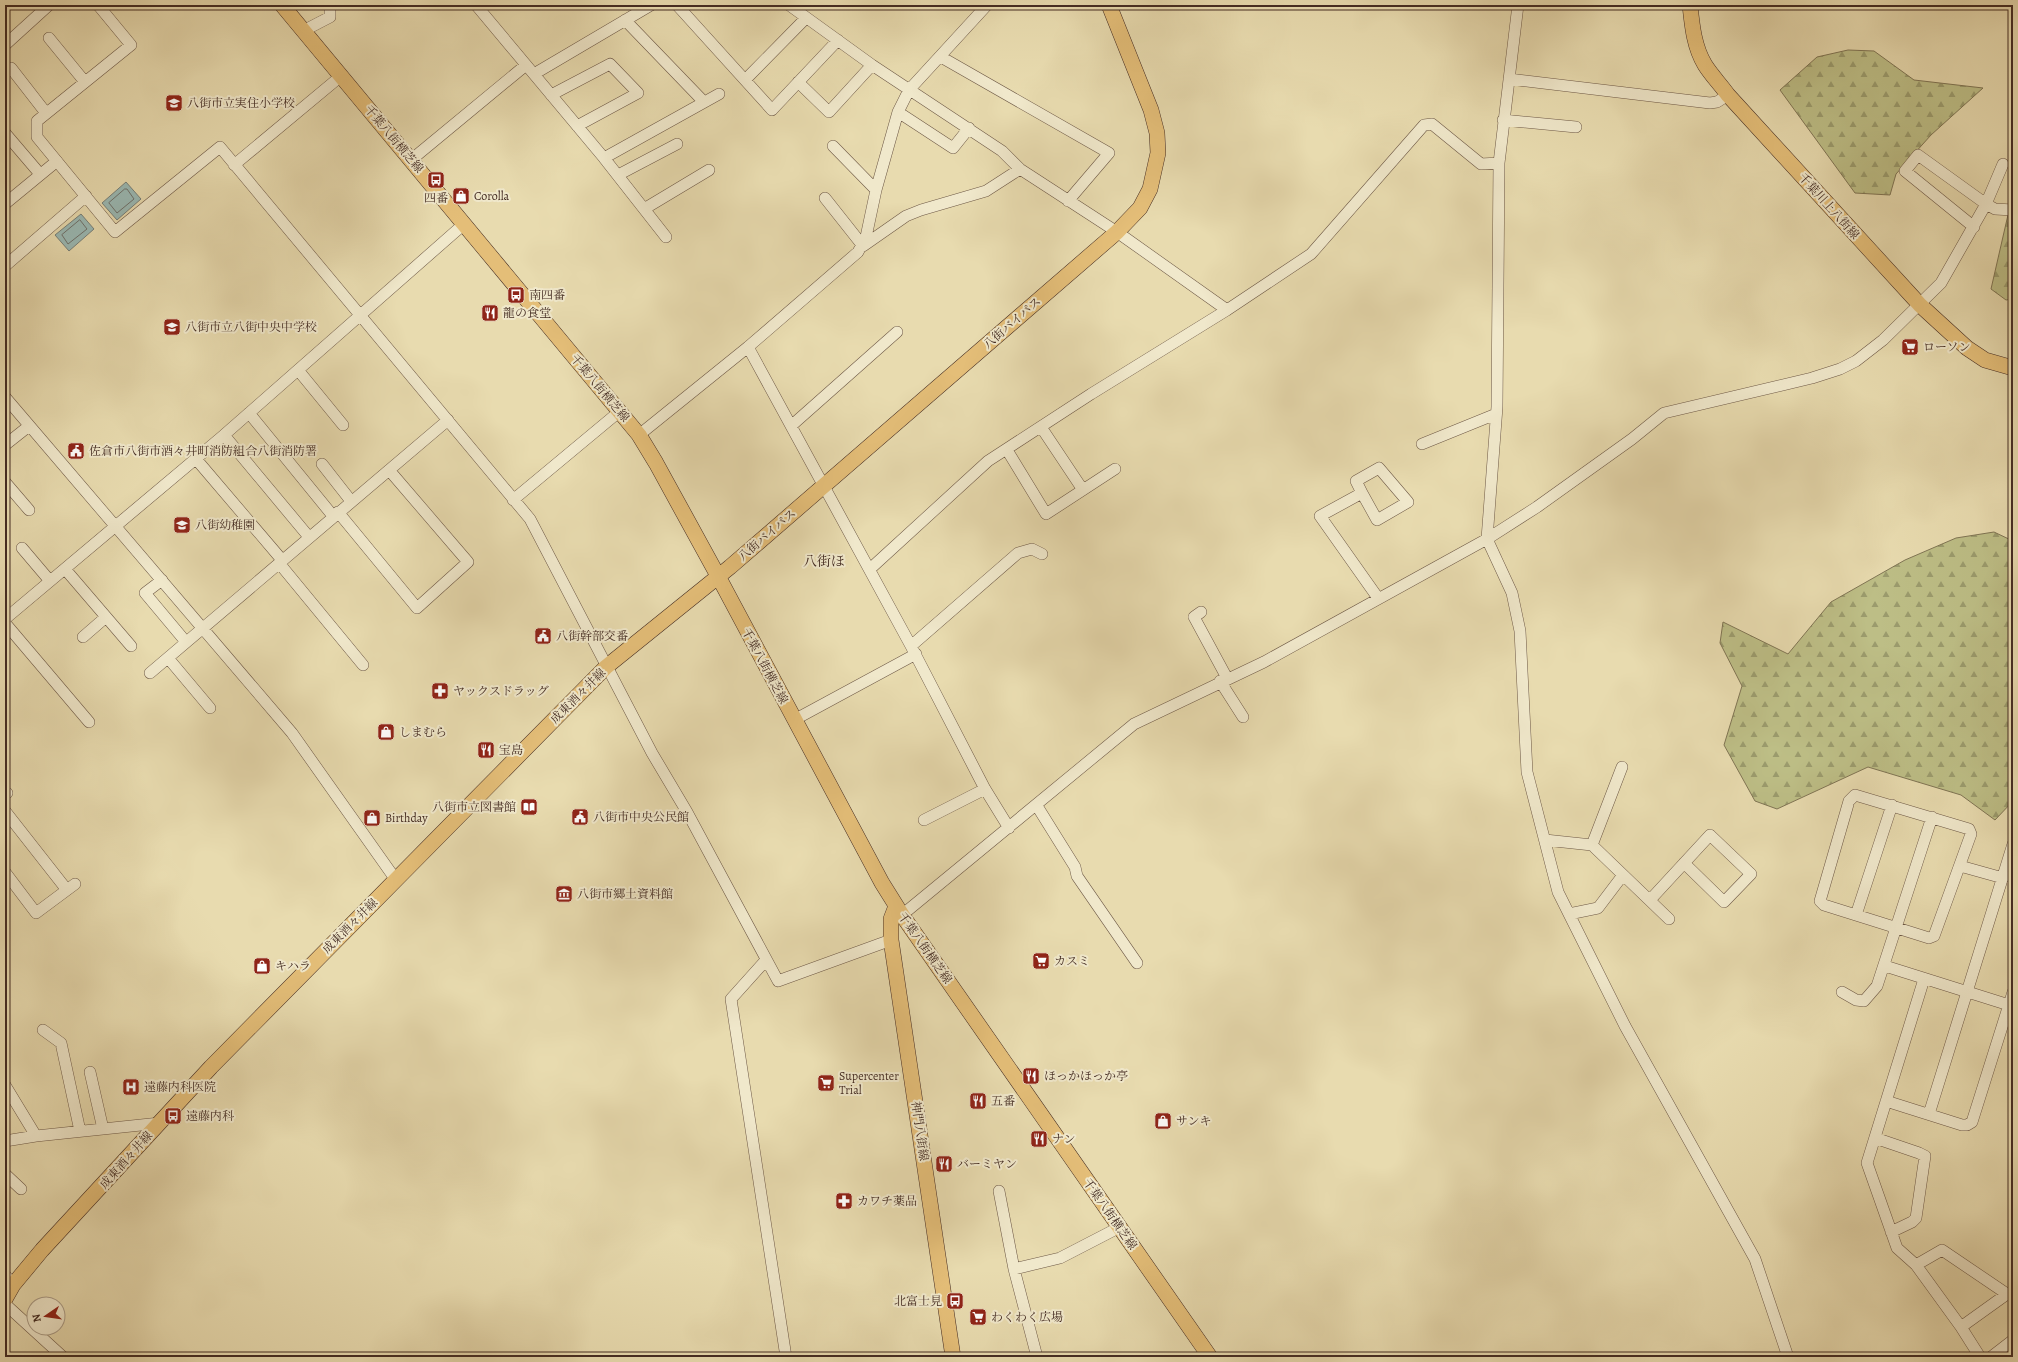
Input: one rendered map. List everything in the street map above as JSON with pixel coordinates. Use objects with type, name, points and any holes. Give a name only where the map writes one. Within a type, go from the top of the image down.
[{"type":"main road","name":"千葉八街横芝線","points":[[282,5],[639,435],[718,576],[882,883],[899,910],[1210,1357]]},
{"type":"main road","name":"八街バイパス","points":[[718,576],[824,487],[1117,232],[1140,208],[1150,189],[1158,153],[1157,133],[1150,110],[1109,5]]},
{"type":"main road","name":"千葉川上八街線","points":[[1690,5],[1694,35],[1705,64],[1728,95],[1920,305],[1967,348],[1985,360],[2013,368]]},
{"type":"main road","name":"成東酒々井線","points":[[5,1299],[9,1280],[42,1250],[211,1067],[606,667],[718,576]]},
{"type":"main road","name":"神門八街線","points":[[899,910],[891,919],[891,940],[953,1357]]},
{"type":"street","points":[[5,45],[49,5]]},
{"type":"street","points":[[98,5],[131,45],[36,121],[37,137],[115,232],[220,147],[530,519],[546,546],[606,667],[652,753],[687,812],[778,982],[891,940]]},
{"type":"street","points":[[303,31],[330,17],[330,5]]},
{"type":"street","points":[[476,5],[618,175],[666,237]]},
{"type":"street","points":[[534,74],[651,5]]},
{"type":"street","points":[[677,5],[772,110],[838,40]]},
{"type":"street","points":[[789,5],[872,65],[1002,151],[1020,169],[1117,232],[1227,310]]},
{"type":"street","points":[[863,246],[876,190],[898,112],[909,90],[941,57],[987,5]]},
{"type":"street","points":[[1518,5],[1499,163],[1496,414],[1487,539],[1512,593],[1520,631],[1526,772],[1558,892],[1628,1033],[1755,1259],[1788,1357]]},
{"type":"street","points":[[745,80],[806,18]]},
{"type":"street","points":[[625,20],[704,102]]},
{"type":"street","points":[[49,38],[85,82]]},
{"type":"street","points":[[941,57],[1109,153],[1068,201]]},
{"type":"street","points":[[411,160],[526,64]]},
{"type":"street","points":[[551,95],[610,64],[638,93],[577,126]]},
{"type":"street","points":[[798,82],[829,112],[872,65]]},
{"type":"street","points":[[11,68],[46,113]]},
{"type":"street","points":[[234,164],[341,76]]},
{"type":"street","points":[[1509,79],[1710,103],[1717,102],[1728,95]]},
{"type":"street","points":[[604,158],[719,94]]},
{"type":"street","points":[[898,112],[953,148],[969,128]]},
{"type":"street","points":[[1503,120],[1576,127]]},
{"type":"street","points":[[870,569],[988,461],[1227,310],[1311,254],[1424,125],[1432,124],[1481,164],[1499,163]]},
{"type":"street","points":[[5,133],[40,174]]},
{"type":"street","points":[[618,175],[677,144]]},
{"type":"street","points":[[833,146],[876,190]]},
{"type":"street","points":[[1974,227],[1905,171],[1918,155],[1986,204],[1995,209],[2013,210]]},
{"type":"street","points":[[5,201],[6,203],[57,161]]},
{"type":"street","points":[[899,910],[1009,828],[1134,724],[1264,662],[1487,539],[1543,503],[1632,439],[1664,413],[1840,369],[1856,361],[1882,340],[1920,305],[1941,283],[1986,204],[2003,164]]},
{"type":"street","points":[[639,435],[748,347],[858,252],[863,246],[906,216],[921,210],[986,191],[1020,169]]},
{"type":"street","points":[[644,209],[709,170]]},
{"type":"street","points":[[5,266],[86,196]]},
{"type":"street","points":[[824,198],[863,246]]},
{"type":"street","points":[[5,619],[224,435],[464,224]]},
{"type":"street","points":[[791,426],[897,332]]},
{"type":"street","points":[[748,347],[914,650],[985,789],[1009,828]]},
{"type":"street","points":[[298,370],[343,425]]},
{"type":"street","points":[[5,398],[292,733],[396,880]]},
{"type":"street","points":[[513,500],[620,411]]},
{"type":"street","points":[[249,413],[417,608],[468,562],[388,470]]},
{"type":"street","points":[[1422,444],[1496,414]]},
{"type":"street","points":[[150,673],[448,420]]},
{"type":"street","points":[[5,445],[29,426]]},
{"type":"street","points":[[1042,426],[1083,490]]},
{"type":"street","points":[[224,435],[309,537]]},
{"type":"street","points":[[1007,450],[1046,514],[1114,469]]},
{"type":"street","points":[[196,459],[281,561],[363,665]]},
{"type":"street","points":[[322,464],[351,501]]},
{"type":"street","points":[[1379,468],[1408,502],[1377,520],[1362,493],[1356,481],[1379,468]]},
{"type":"street","points":[[5,482],[29,510]]},
{"type":"street","points":[[1362,493],[1320,516],[1378,598]]},
{"type":"street","points":[[22,548],[50,582]]},
{"type":"street","points":[[794,720],[914,650],[1018,553],[1032,549],[1042,554]]},
{"type":"street","points":[[65,569],[131,646]]},
{"type":"street","points":[[162,580],[145,593],[186,642]]},
{"type":"street","points":[[1201,612],[1194,617],[1243,717]]},
{"type":"street","points":[[83,638],[106,617]]},
{"type":"street","points":[[5,623],[89,722]]},
{"type":"street","points":[[168,658],[210,708]]},
{"type":"street","points":[[1592,845],[1622,767]]},
{"type":"street","points":[[924,820],[985,789]]},
{"type":"street","points":[[1860,796],[1892,805],[1969,829],[1971,834],[1934,936],[1929,938],[1824,905],[1820,901],[1849,802],[1852,797],[1860,796]]},
{"type":"street","points":[[1856,915],[1892,805]]},
{"type":"street","points":[[1036,806],[1075,867],[1077,876],[1137,963]]},
{"type":"street","points":[[5,811],[71,887],[36,914],[5,872]]},
{"type":"street","points":[[1842,992],[1856,1000],[1864,1001],[1877,986],[1885,966],[1932,817]]},
{"type":"street","points":[[1650,900],[1684,863],[1710,835],[1751,874],[1724,902],[1684,863]]},
{"type":"street","points":[[1545,840],[1592,845],[1669,919]]},
{"type":"street","points":[[1929,1114],[2013,844]]},
{"type":"street","points":[[1960,866],[2003,878]]},
{"type":"street","points":[[1569,914],[1598,908],[1623,875]]},
{"type":"street","points":[[766,960],[731,999],[786,1357]]},
{"type":"street","points":[[1885,966],[2009,1005]]},
{"type":"street","points":[[1924,979],[1867,1163],[1897,1248],[1916,1265],[1961,1327],[1980,1357]]},
{"type":"street","points":[[1886,1101],[1962,1125],[1967,1125],[1972,1122],[2013,992]]},
{"type":"street","points":[[43,1030],[61,1043],[80,1131]]},
{"type":"street","points":[[90,1072],[104,1129]]},
{"type":"street","points":[[5,1085],[36,1136]]},
{"type":"street","points":[[7,1137],[36,1136],[160,1123]]},
{"type":"street","points":[[1875,1138],[1924,1156],[1916,1218],[1912,1222],[1891,1232]]},
{"type":"street","points":[[5,1174],[21,1190]]},
{"type":"street","points":[[999,1191],[1014,1269],[1038,1357]]},
{"type":"street","points":[[1014,1269],[1060,1258],[1120,1227]]},
{"type":"street","points":[[1916,1265],[1942,1250],[2007,1294],[1961,1327]]},
{"type":"street","points":[[5,1304],[63,1357]]},
{"type":"street","points":[[1991,1357],[2013,1340]]},
{"type":"green space","points":[[1848,50],[1874,51],[1914,80],[1983,88],[1931,135],[1896,174],[1890,195],[1855,193],[1780,90],[1817,57]]},
{"type":"green space","points":[[2013,193],[2013,299],[2006,300],[1991,289]]},
{"type":"green space","points":[[1994,532],[2013,541],[2013,801],[1995,820],[1961,795],[1868,767],[1777,809],[1755,801],[1724,745],[1742,686],[1720,643],[1723,622],[1788,654],[1831,602],[1905,560],[1956,538]]},
{"type":"water","points":[[126,182],[141,199],[117,220],[102,203]]},
{"type":"water","points":[[81,214],[94,229],[69,251],[55,235]]},
{"type":"place","name":"八街市立実住小学校","points":[[174,103]]},
{"type":"place","name":"四番","points":[[436,180]]},
{"type":"place","name":"Corolla","points":[[461,196]]},
{"type":"place","name":"南四番","points":[[516,295]]},
{"type":"place","name":"龍の食堂","points":[[490,313]]},
{"type":"place","name":"八街市立八街中央中学校","points":[[172,327]]},
{"type":"place","name":"ローソン","points":[[1910,347]]},
{"type":"place","name":"佐倉市八街市酒々井町消防組合八街消防署","points":[[76,451]]},
{"type":"place","name":"八街幼稚園","points":[[182,525]]},
{"type":"place","name":"八街幹部交番","points":[[543,636]]},
{"type":"place","name":"ヤックスドラッグ","points":[[440,691]]},
{"type":"place","name":"しまむら","points":[[386,732]]},
{"type":"place","name":"宝島","points":[[486,750]]},
{"type":"place","name":"八街市立図書館","points":[[529,807]]},
{"type":"place","name":"八街市中央公民館","points":[[580,817]]},
{"type":"place","name":"Birthday","points":[[372,818]]},
{"type":"place","name":"八街市郷土資料館","points":[[564,894]]},
{"type":"place","name":"カスミ","points":[[1041,961]]},
{"type":"place","name":"キハラ","points":[[262,966]]},
{"type":"place","name":"ほっかほっか亭","points":[[1031,1076]]},
{"type":"place","name":"Supercenter Trial","points":[[826,1083]]},
{"type":"place","name":"遠藤内科医院","points":[[131,1087]]},
{"type":"place","name":"五番","points":[[978,1101]]},
{"type":"place","name":"遠藤内科","points":[[173,1116]]},
{"type":"place","name":"サンキ","points":[[1163,1121]]},
{"type":"place","name":"ナン","points":[[1039,1139]]},
{"type":"place","name":"バーミヤン","points":[[944,1164]]},
{"type":"place","name":"カワチ薬品","points":[[844,1201]]},
{"type":"place","name":"北富士見","points":[[955,1301]]},
{"type":"place","name":"わくわく広場","points":[[978,1317]]},
{"type":"district","name":"八街ほ","points":[[824,561]]}]
